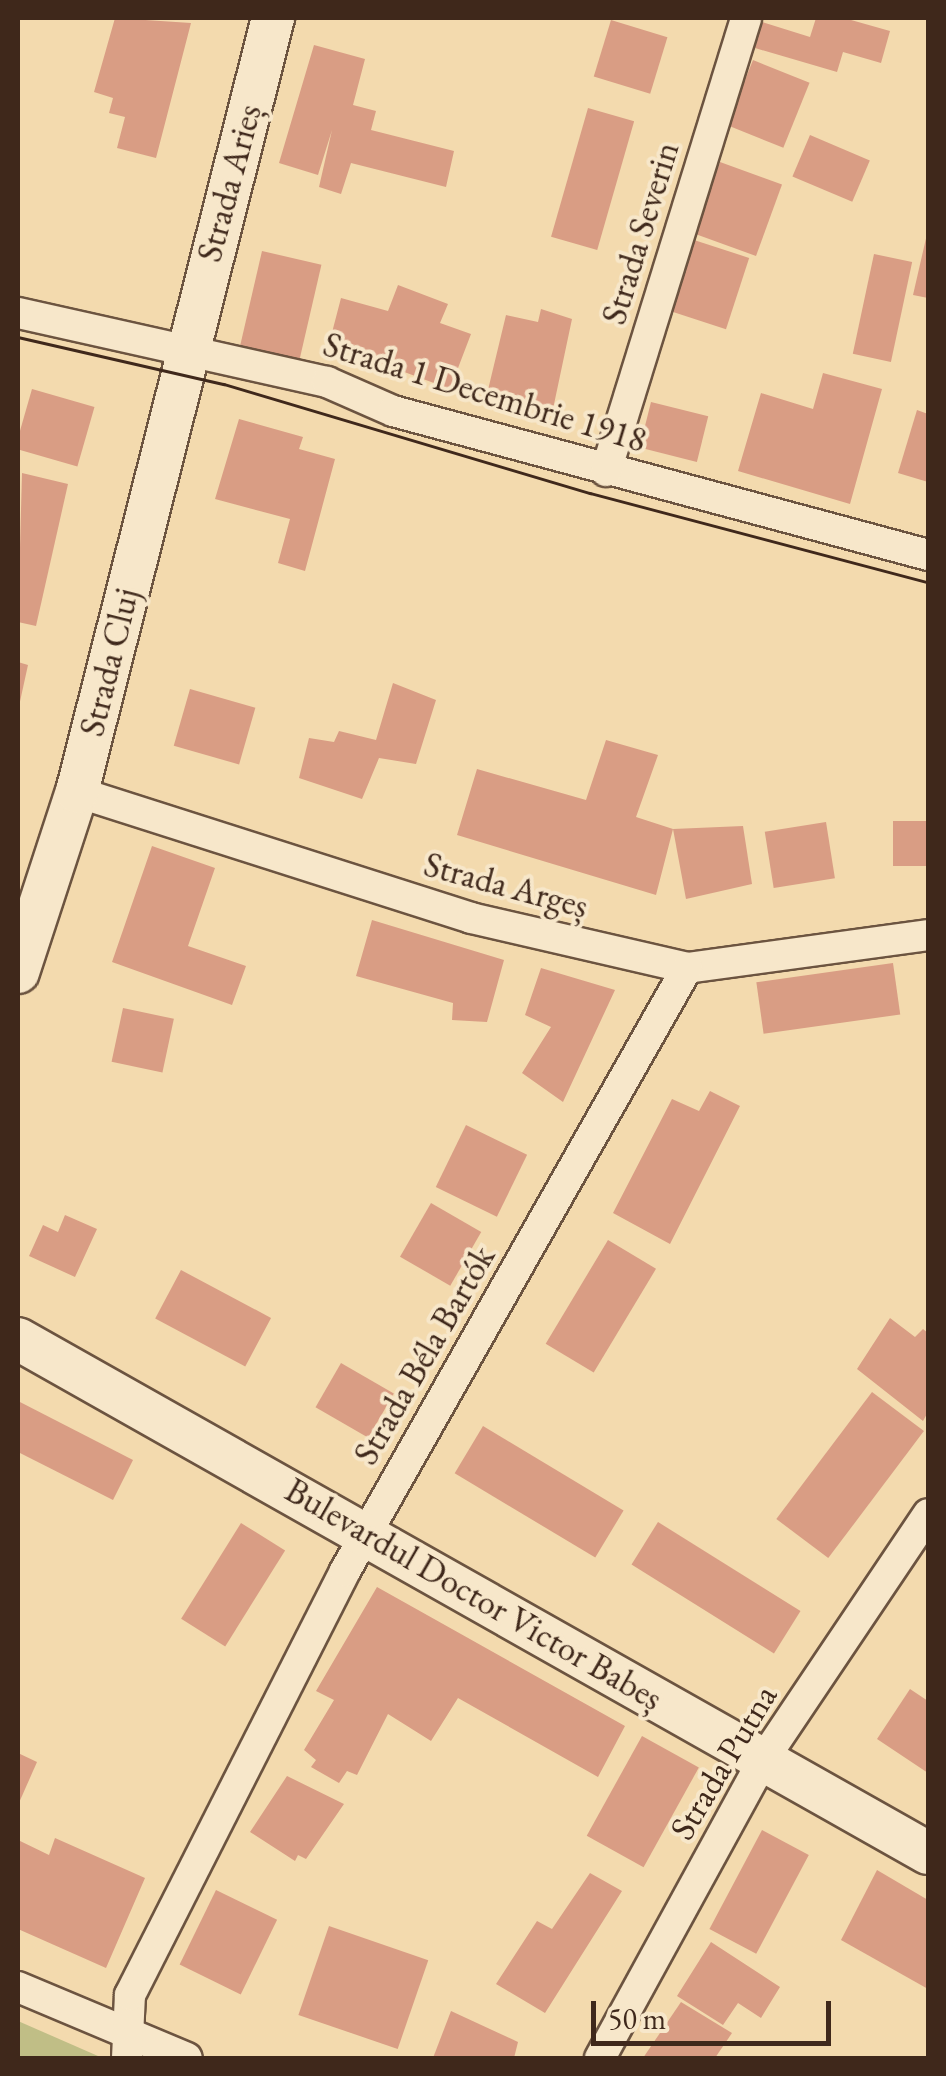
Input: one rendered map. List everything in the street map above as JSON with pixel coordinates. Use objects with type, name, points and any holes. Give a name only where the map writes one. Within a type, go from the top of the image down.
[{"type":"street","name":"Strada Arieș","points":[[185,348],[272,18]]},
{"type":"street","name":"Strada Severin","points":[[606,471],[746,18]]},
{"type":"street","name":"Strada 1 Decembrie 1918","points":[[18,313],[328,382],[393,411],[928,555]]},
{"type":"street","name":"Strada Cluj","points":[[18,972],[34,881],[76,792],[185,348]]},
{"type":"street","name":"Strada Argeș","points":[[76,792],[471,918],[687,968],[928,935]]},
{"type":"street","name":"Strada Béla Bartók","points":[[127,2046],[130,1994],[368,1532],[687,968]]},
{"type":"street","name":"Bulevardul Doctor Victor Babeș","points":[[18,1339],[368,1532],[928,1853]]},
{"type":"street","name":"Strada Putna","points":[[600,2058],[763,1760],[928,1514]]},
{"type":"street","points":[[18,1987],[127,2046],[187,2058]]},
{"type":"shaded area","points":[[18,2021],[98,2056],[18,2058]]},
{"type":"building","points":[[115,18],[191,23],[156,158],[117,148],[125,117],[109,113],[113,98],[94,92]]},
{"type":"building","points":[[816,18],[844,18],[890,31],[881,63],[843,52],[837,72],[755,48],[762,22],[810,37]]},
{"type":"building","points":[[611,20],[667,37],[650,94],[594,76]]},
{"type":"building","points":[[314,45],[365,59],[353,105],[376,111],[371,130],[454,151],[446,187],[351,163],[341,194],[319,187],[332,130],[318,175],[279,163]]},
{"type":"building","points":[[753,60],[810,83],[783,148],[727,125]]},
{"type":"building","points":[[588,108],[634,121],[597,250],[551,237]]},
{"type":"building","points":[[810,135],[870,160],[852,202],[792,176]]},
{"type":"building","points":[[720,162],[782,185],[756,256],[694,233]]},
{"type":"building","points":[[928,234],[928,298],[913,295]]},
{"type":"building","points":[[694,240],[749,258],[726,329],[671,311]]},
{"type":"building","points":[[262,251],[321,265],[299,360],[240,346]]},
{"type":"building","points":[[874,254],[912,262],[891,362],[853,354]]},
{"type":"building","points":[[398,285],[448,304],[440,323],[471,334],[450,389],[329,344],[341,298],[388,311]]},
{"type":"building","points":[[541,309],[572,319],[553,409],[487,394],[506,315],[538,322]]},
{"type":"building","points":[[823,373],[882,389],[850,504],[738,471],[761,393],[813,409]]},
{"type":"building","points":[[32,389],[94,407],[77,467],[18,449]]},
{"type":"building","points":[[651,402],[708,416],[697,462],[640,448]]},
{"type":"building","points":[[917,410],[928,414],[928,482],[898,473]]},
{"type":"building","points":[[239,419],[303,437],[299,449],[335,459],[305,571],[278,563],[290,519],[215,499]]},
{"type":"building","points":[[22,473],[68,484],[36,626],[18,622]]},
{"type":"building","points":[[18,662],[28,665],[19,706],[18,706]]},
{"type":"building","points":[[393,683],[436,700],[416,764],[379,758],[362,799],[299,778],[309,738],[334,742],[339,731],[376,740]]},
{"type":"building","points":[[190,689],[255,708],[239,764],[174,746]]},
{"type":"building","points":[[606,740],[658,755],[636,817],[673,829],[656,895],[457,835],[477,769],[586,800]]},
{"type":"building","points":[[893,821],[928,821],[928,866],[893,866]]},
{"type":"building","points":[[826,822],[835,878],[774,888],[765,832]]},
{"type":"building","points":[[743,826],[752,884],[686,899],[673,829]]},
{"type":"building","points":[[152,846],[215,868],[188,946],[246,966],[232,1005],[112,962]]},
{"type":"building","points":[[372,920],[504,960],[487,1022],[452,1020],[453,1003],[356,976]]},
{"type":"building","points":[[893,963],[900,1014],[764,1034],[756,982]]},
{"type":"building","points":[[541,968],[615,990],[563,1102],[522,1073],[551,1027],[525,1015]]},
{"type":"building","points":[[123,1008],[174,1019],[162,1073],[112,1062]]},
{"type":"building","points":[[710,1091],[740,1106],[670,1244],[613,1213],[672,1099],[699,1111]]},
{"type":"building","points":[[466,1125],[527,1155],[497,1217],[436,1187]]},
{"type":"building","points":[[431,1203],[481,1232],[450,1286],[400,1257]]},
{"type":"building","points":[[65,1215],[97,1229],[75,1277],[29,1256],[43,1225],[58,1232]]},
{"type":"building","points":[[608,1240],[656,1269],[594,1373],[546,1344]]},
{"type":"building","points":[[181,1270],[271,1318],[245,1366],[155,1319]]},
{"type":"building","points":[[890,1318],[915,1337],[923,1329],[928,1333],[928,1412],[923,1421],[857,1369]]},
{"type":"building","points":[[341,1363],[394,1394],[368,1438],[316,1407]]},
{"type":"building","points":[[872,1392],[924,1431],[828,1558],[776,1519]]},
{"type":"building","points":[[18,1401],[133,1460],[113,1500],[18,1452]]},
{"type":"building","points":[[483,1426],[624,1510],[595,1558],[455,1473]]},
{"type":"building","points":[[658,1522],[800,1611],[774,1653],[632,1564]]},
{"type":"building","points":[[241,1523],[285,1551],[225,1646],[181,1619]]},
{"type":"building","points":[[377,1587],[625,1726],[598,1777],[458,1698],[431,1741],[388,1714],[357,1775],[347,1771],[339,1783],[311,1767],[316,1760],[304,1750],[334,1700],[316,1691]]},
{"type":"building","points":[[910,1689],[928,1701],[928,1773],[877,1739]]},
{"type":"building","points":[[642,1736],[699,1768],[644,1867],[587,1836]]},
{"type":"building","points":[[18,1753],[37,1762],[18,1805]]},
{"type":"building","points":[[287,1776],[344,1804],[306,1859],[298,1855],[295,1861],[250,1832]]},
{"type":"building","points":[[762,1830],[809,1855],[756,1954],[709,1929]]},
{"type":"building","points":[[55,1838],[145,1878],[106,1968],[18,1929],[18,1840],[49,1855]]},
{"type":"building","points":[[877,1870],[928,1900],[928,1989],[841,1940]]},
{"type":"building","points":[[590,1873],[622,1891],[545,2013],[496,1984],[537,1921],[552,1929]]},
{"type":"building","points":[[216,1890],[277,1920],[241,1994],[180,1965]]},
{"type":"building","points":[[329,1926],[428,1960],[398,2049],[298,2015]]},
{"type":"building","points":[[711,1942],[780,1987],[761,2018],[738,2003],[723,2025],[677,1996]]},
{"type":"building","points":[[681,2002],[732,2033],[715,2058],[643,2058]]},
{"type":"building","points":[[451,2011],[518,2042],[514,2058],[433,2058]]},
{"type":"tram line","points":[[18,337],[224,384],[590,493],[928,582]]}]
